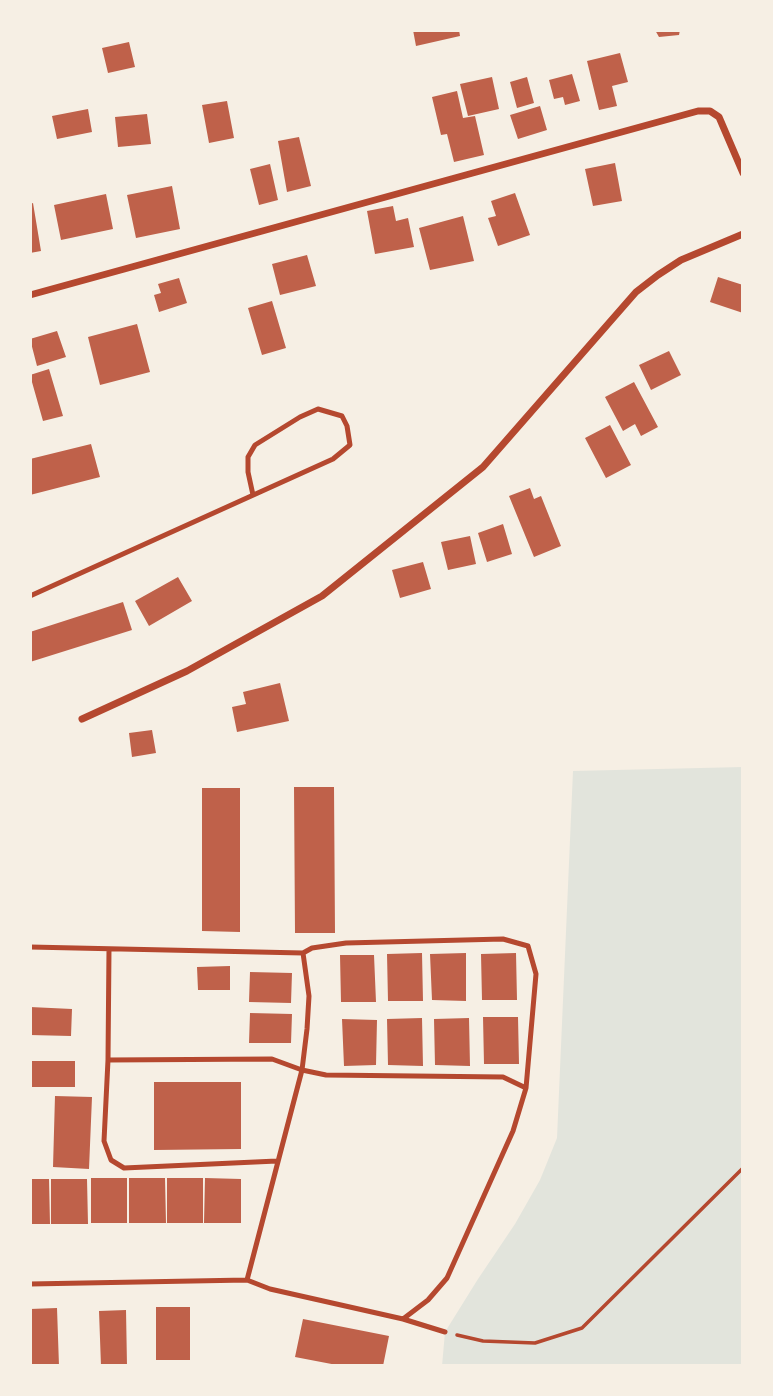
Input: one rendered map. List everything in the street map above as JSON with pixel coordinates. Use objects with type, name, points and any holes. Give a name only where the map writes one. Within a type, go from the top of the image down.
[{"type":"street","points":[[30,295],[698,111],[710,111],[719,117],[743,173]]},
{"type":"street","points":[[82,719],[187,671],[322,596],[484,467],[636,292],[681,260],[743,234]]},
{"type":"lane","points":[[30,596],[333,459],[350,445],[347,426],[342,416],[318,409],[255,444],[247,457],[253,495]]},
{"type":"lane","points":[[30,947],[303,953],[312,948],[346,943],[503,939],[528,946],[536,974],[526,1088],[513,1131],[447,1278],[428,1300],[403,1319]]},
{"type":"lane","points":[[109,949],[104,1141],[111,1160],[124,1168],[277,1161]]},
{"type":"lane","points":[[247,1280],[302,1070],[309,996],[303,953]]},
{"type":"lane","points":[[108,1060],[272,1059],[326,1075],[503,1077],[526,1088]]},
{"type":"lane","points":[[30,1284],[247,1280],[270,1289],[403,1319],[445,1332]]},
{"type":"path","points":[[445,1332],[483,1341],[535,1343],[582,1328],[743,1168]]},
{"type":"shaded area","points":[[743,767],[743,1366],[442,1366],[445,1332],[515,1224],[540,1180],[557,1138],[573,771]]},
{"type":"building","points":[[413,30],[459,30],[460,36],[416,46]]},
{"type":"building","points":[[655,30],[680,30],[679,35],[659,37]]},
{"type":"building","points":[[129,42],[135,67],[108,73],[102,48]]},
{"type":"building","points":[[620,53],[628,82],[612,86],[617,106],[599,110],[587,61]]},
{"type":"building","points":[[572,74],[580,101],[565,105],[563,97],[554,99],[549,80]]},
{"type":"building","points":[[492,77],[499,109],[468,116],[460,84]]},
{"type":"building","points":[[527,77],[534,103],[517,108],[510,82]]},
{"type":"building","points":[[457,91],[463,118],[475,116],[484,155],[454,162],[447,134],[441,135],[432,97]]},
{"type":"building","points":[[227,101],[234,138],[209,143],[202,105]]},
{"type":"building","points":[[540,106],[547,130],[518,139],[510,115]]},
{"type":"building","points":[[88,109],[92,132],[57,139],[52,116]]},
{"type":"building","points":[[147,114],[151,144],[118,147],[115,117]]},
{"type":"building","points":[[299,137],[311,186],[287,192],[278,141]]},
{"type":"building","points":[[615,163],[622,201],[593,206],[585,169]]},
{"type":"building","points":[[270,164],[278,200],[259,205],[250,169]]},
{"type":"building","points":[[172,186],[180,229],[136,238],[127,195]]},
{"type":"building","points":[[515,193],[530,235],[498,246],[488,218],[496,216],[491,201]]},
{"type":"building","points":[[106,194],[113,229],[61,240],[54,205]]},
{"type":"building","points":[[33,203],[41,251],[30,253],[30,204]]},
{"type":"building","points":[[393,206],[396,221],[408,218],[414,247],[375,254],[367,211]]},
{"type":"building","points":[[463,216],[474,261],[430,270],[419,228]]},
{"type":"building","points":[[307,255],[316,286],[280,295],[272,264]]},
{"type":"building","points":[[718,277],[743,285],[743,313],[710,302]]},
{"type":"building","points":[[179,278],[187,303],[159,312],[154,295],[161,293],[158,284]]},
{"type":"building","points":[[272,301],[286,348],[262,355],[248,308]]},
{"type":"building","points":[[137,324],[150,372],[100,385],[88,337]]},
{"type":"building","points":[[57,331],[66,357],[37,366],[30,339]]},
{"type":"building","points":[[669,351],[681,375],[651,390],[639,365]]},
{"type":"building","points":[[49,369],[63,416],[43,421],[30,375]]},
{"type":"building","points":[[634,382],[658,427],[641,436],[635,424],[623,431],[605,397]]},
{"type":"building","points":[[610,425],[631,465],[606,478],[585,438]]},
{"type":"building","points":[[91,444],[100,477],[30,495],[30,459]]},
{"type":"building","points":[[530,488],[534,499],[541,496],[561,546],[534,557],[509,496]]},
{"type":"building","points":[[503,524],[512,554],[487,562],[478,533]]},
{"type":"building","points":[[470,536],[476,564],[448,570],[441,542]]},
{"type":"building","points":[[423,562],[431,589],[400,598],[392,570]]},
{"type":"building","points":[[178,577],[192,601],[149,626],[135,601]]},
{"type":"building","points":[[123,602],[132,630],[30,662],[30,632]]},
{"type":"building","points":[[280,683],[289,721],[237,732],[232,707],[246,704],[243,692]]},
{"type":"building","points":[[152,730],[156,753],[132,757],[129,733]]},
{"type":"building","points":[[294,787],[334,787],[335,933],[295,933]]},
{"type":"building","points":[[202,788],[240,788],[240,932],[202,931]]},
{"type":"building","points":[[422,953],[423,1001],[388,1001],[387,954]]},
{"type":"building","points":[[466,953],[466,1001],[432,1000],[430,954]]},
{"type":"building","points":[[516,953],[517,1000],[482,1000],[481,954]]},
{"type":"building","points":[[340,955],[374,955],[376,1002],[341,1002]]},
{"type":"building","points":[[230,966],[230,990],[198,990],[197,967]]},
{"type":"building","points":[[250,972],[292,973],[291,1003],[249,1002]]},
{"type":"building","points":[[30,1007],[72,1009],[71,1036],[30,1035]]},
{"type":"building","points":[[250,1013],[292,1014],[291,1043],[249,1043]]},
{"type":"building","points":[[483,1017],[518,1017],[519,1064],[484,1064]]},
{"type":"building","points":[[422,1018],[423,1066],[388,1065],[387,1019]]},
{"type":"building","points":[[469,1018],[470,1066],[435,1065],[434,1019]]},
{"type":"building","points":[[342,1019],[377,1020],[376,1065],[344,1066]]},
{"type":"building","points":[[30,1061],[75,1061],[75,1087],[30,1087]]},
{"type":"building","points":[[154,1082],[241,1082],[241,1149],[154,1150]]},
{"type":"building","points":[[55,1096],[92,1097],[89,1169],[53,1167]]},
{"type":"building","points":[[91,1178],[127,1178],[127,1223],[91,1223]]},
{"type":"building","points":[[129,1178],[165,1178],[166,1223],[129,1223]]},
{"type":"building","points":[[167,1178],[203,1178],[203,1223],[167,1223]]},
{"type":"building","points":[[205,1178],[241,1179],[241,1223],[204,1223]]},
{"type":"building","points":[[30,1179],[49,1179],[50,1224],[30,1224]]},
{"type":"building","points":[[51,1179],[87,1179],[88,1224],[51,1224]]},
{"type":"building","points":[[156,1307],[190,1307],[190,1360],[156,1360]]},
{"type":"building","points":[[57,1308],[59,1366],[30,1366],[30,1309]]},
{"type":"building","points":[[126,1310],[127,1366],[101,1366],[99,1311]]},
{"type":"building","points":[[303,1319],[389,1336],[383,1366],[342,1366],[295,1357]]}]
